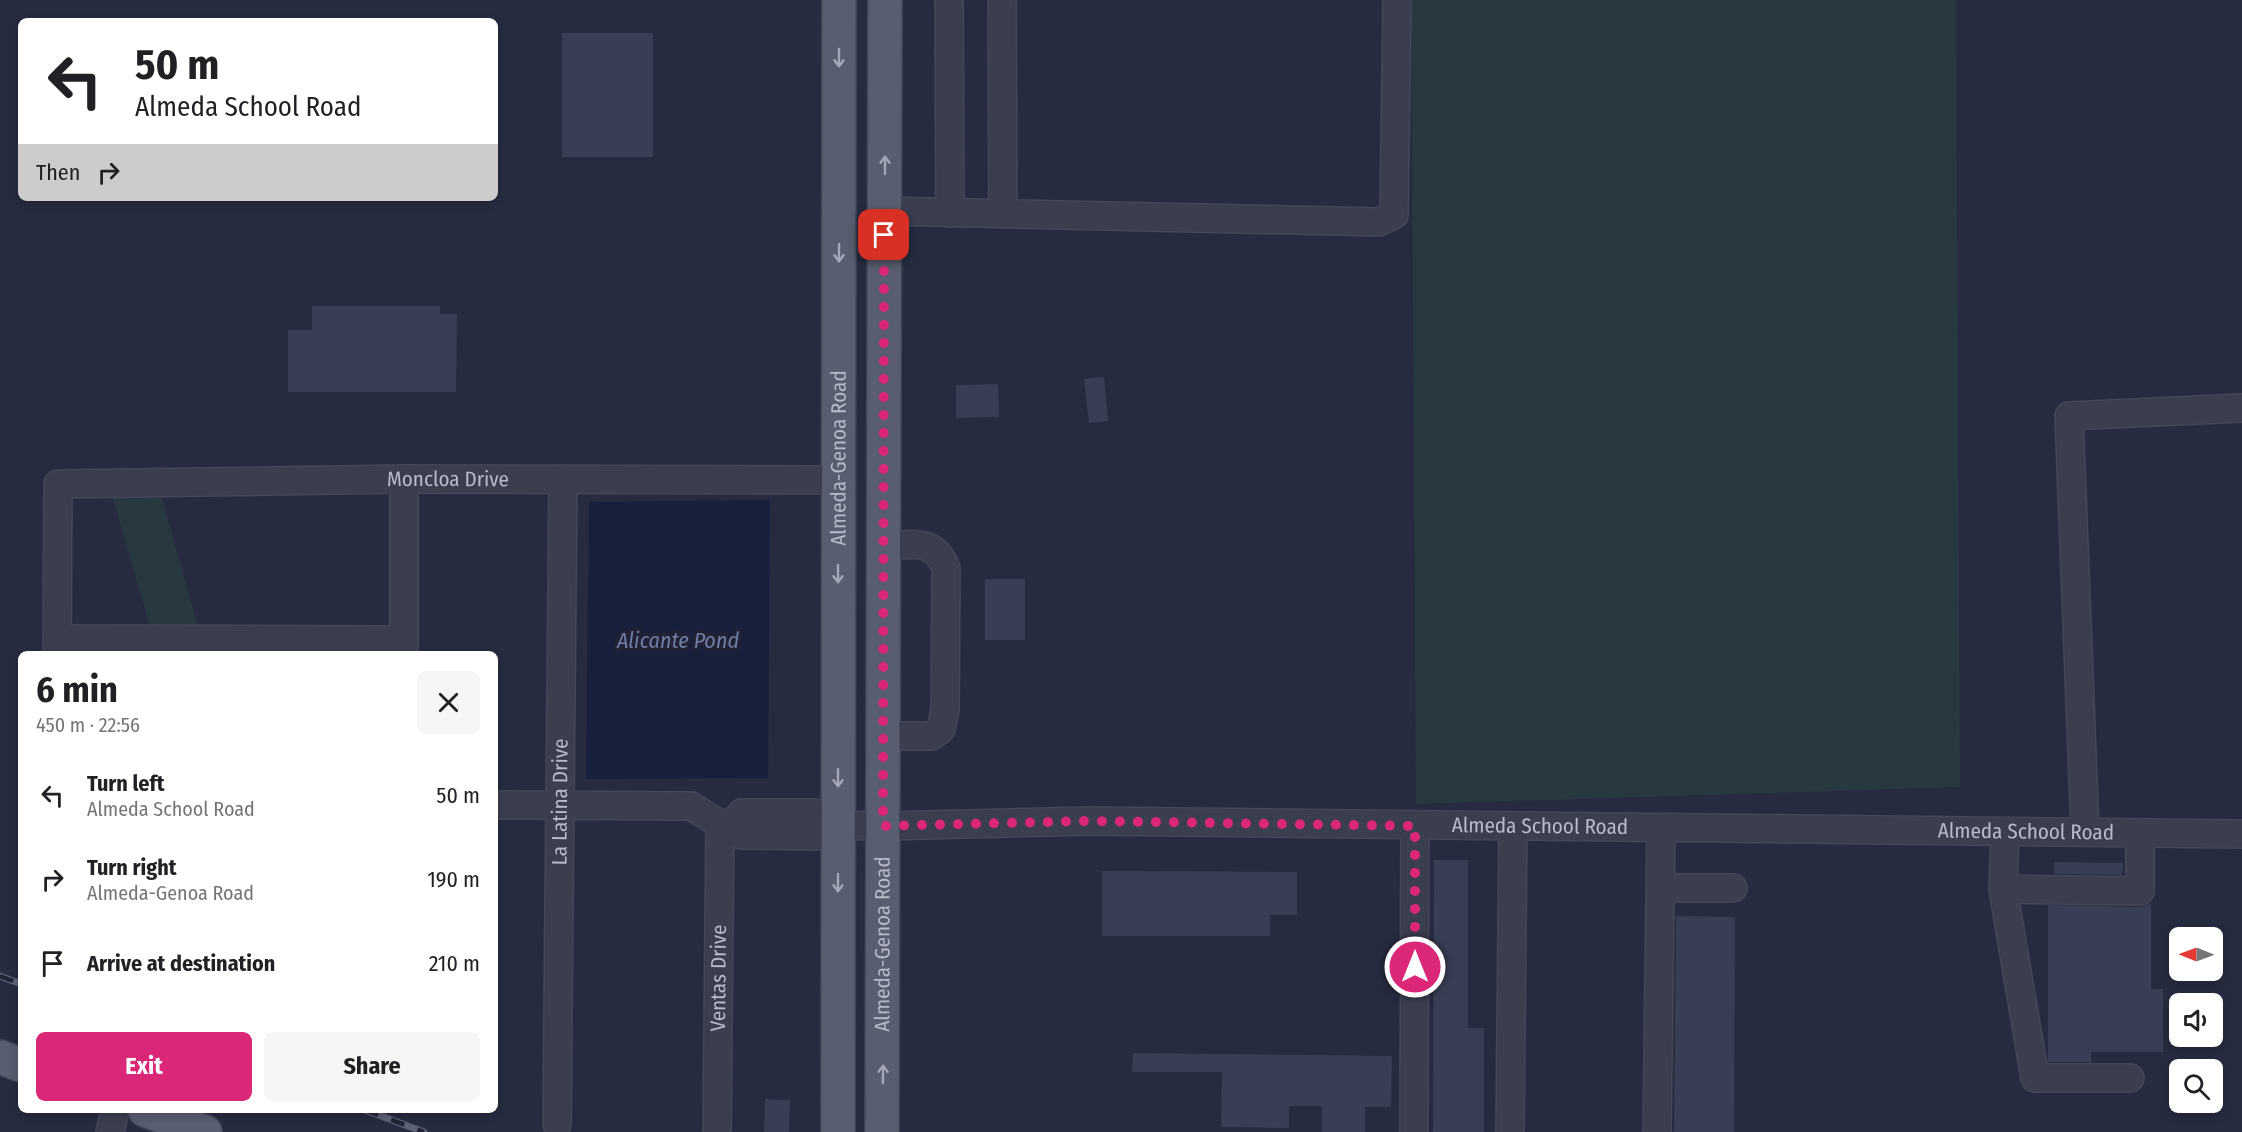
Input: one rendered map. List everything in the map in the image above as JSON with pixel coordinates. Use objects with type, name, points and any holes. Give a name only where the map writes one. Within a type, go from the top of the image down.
[{"type":"main road","name":"Almeda-Genoa Road","points":[[838,1132],[838,1027],[830,825],[838,480],[839,0]]},
{"type":"main road","name":"Almeda-Genoa Road","points":[[882,1132],[885,0]]},
{"type":"main road","points":[[838,307],[884,306]]},
{"type":"main road","points":[[838,1027],[883,1027]]},
{"type":"main road","points":[[0,1057],[18,1064]]},
{"type":"main road","points":[[153,1113],[206,1132]]},
{"type":"street","points":[[949,0],[950,213]]},
{"type":"street","points":[[1002,0],[1003,214]]},
{"type":"street","points":[[884,211],[1379,222],[1394,215],[1396,0]]},
{"type":"street","points":[[2085,832],[2069,416],[2242,408]]},
{"type":"street","points":[[57,646],[404,647],[404,479]]},
{"type":"street","name":"Moncloa Drive","points":[[57,646],[58,484],[404,479],[838,480]]},
{"type":"street","name":"La Latina Drive","points":[[556,1124],[563,479]]},
{"type":"street","points":[[883,736],[932,736],[941,729],[945,710],[946,568],[942,556],[924,545],[884,546]]},
{"type":"street","points":[[498,805],[691,806],[726,824],[742,813],[781,824],[815,813],[830,825]]},
{"type":"street","name":"Almeda School Road","points":[[830,825],[883,826],[1088,821],[2242,834]]},
{"type":"street","name":"Ventas Drive","points":[[717,1132],[726,824]]},
{"type":"street","points":[[1414,1132],[1415,826]]},
{"type":"street","points":[[1510,1132],[1513,826]]},
{"type":"street","points":[[1657,1132],[1661,828]]},
{"type":"street","points":[[2005,832],[2003,889],[2035,1078],[2130,1077]]},
{"type":"street","points":[[2003,889],[2140,891],[2140,833]]},
{"type":"street","points":[[1660,888],[1732,888]]},
{"type":"street","points":[[110,1132],[114,1113]]},
{"type":"shaded area","points":[[1411,0],[1956,0],[1960,787],[1416,804]]},
{"type":"shaded area","points":[[111,492],[160,492],[205,651],[157,651]]},
{"type":"water","name":"Alicante Pond","points":[[770,500],[768,778],[586,779],[589,502]]},
{"type":"building","points":[[562,33],[653,33],[653,157],[562,157]]},
{"type":"building","points":[[312,306],[440,306],[440,314],[457,314],[456,392],[288,392],[288,330],[312,330]]},
{"type":"building","points":[[1104,377],[1108,421],[1089,423],[1084,379]]},
{"type":"building","points":[[998,384],[999,417],[956,418],[956,385]]},
{"type":"building","points":[[985,579],[1025,579],[1025,640],[985,640]]},
{"type":"building","points":[[1434,860],[1468,860],[1468,1028],[1484,1028],[1484,1132],[1433,1132]]},
{"type":"building","points":[[2054,862],[2123,863],[2122,875],[2054,874]]},
{"type":"building","points":[[1102,871],[1297,872],[1297,915],[1270,915],[1270,936],[1102,936]]},
{"type":"building","points":[[2151,904],[2151,989],[2163,989],[2163,1052],[2091,1052],[2091,1062],[2048,1062],[2048,905],[2140,907]]},
{"type":"building","points":[[1676,916],[1735,917],[1734,1132],[1674,1132]]},
{"type":"building","points":[[1133,1053],[1392,1056],[1391,1107],[1365,1107],[1365,1132],[1322,1132],[1322,1106],[1289,1106],[1289,1128],[1221,1127],[1222,1072],[1132,1072]]},
{"type":"building","points":[[765,1099],[790,1100],[789,1132],[764,1132]]},
{"type":"railway","points":[[0,976],[18,983]]},
{"type":"railway","points":[[373,1113],[424,1132]]},
{"type":"route","points":[[884,235],[883,826],[1088,821],[1415,826],[1415,967]]}]
